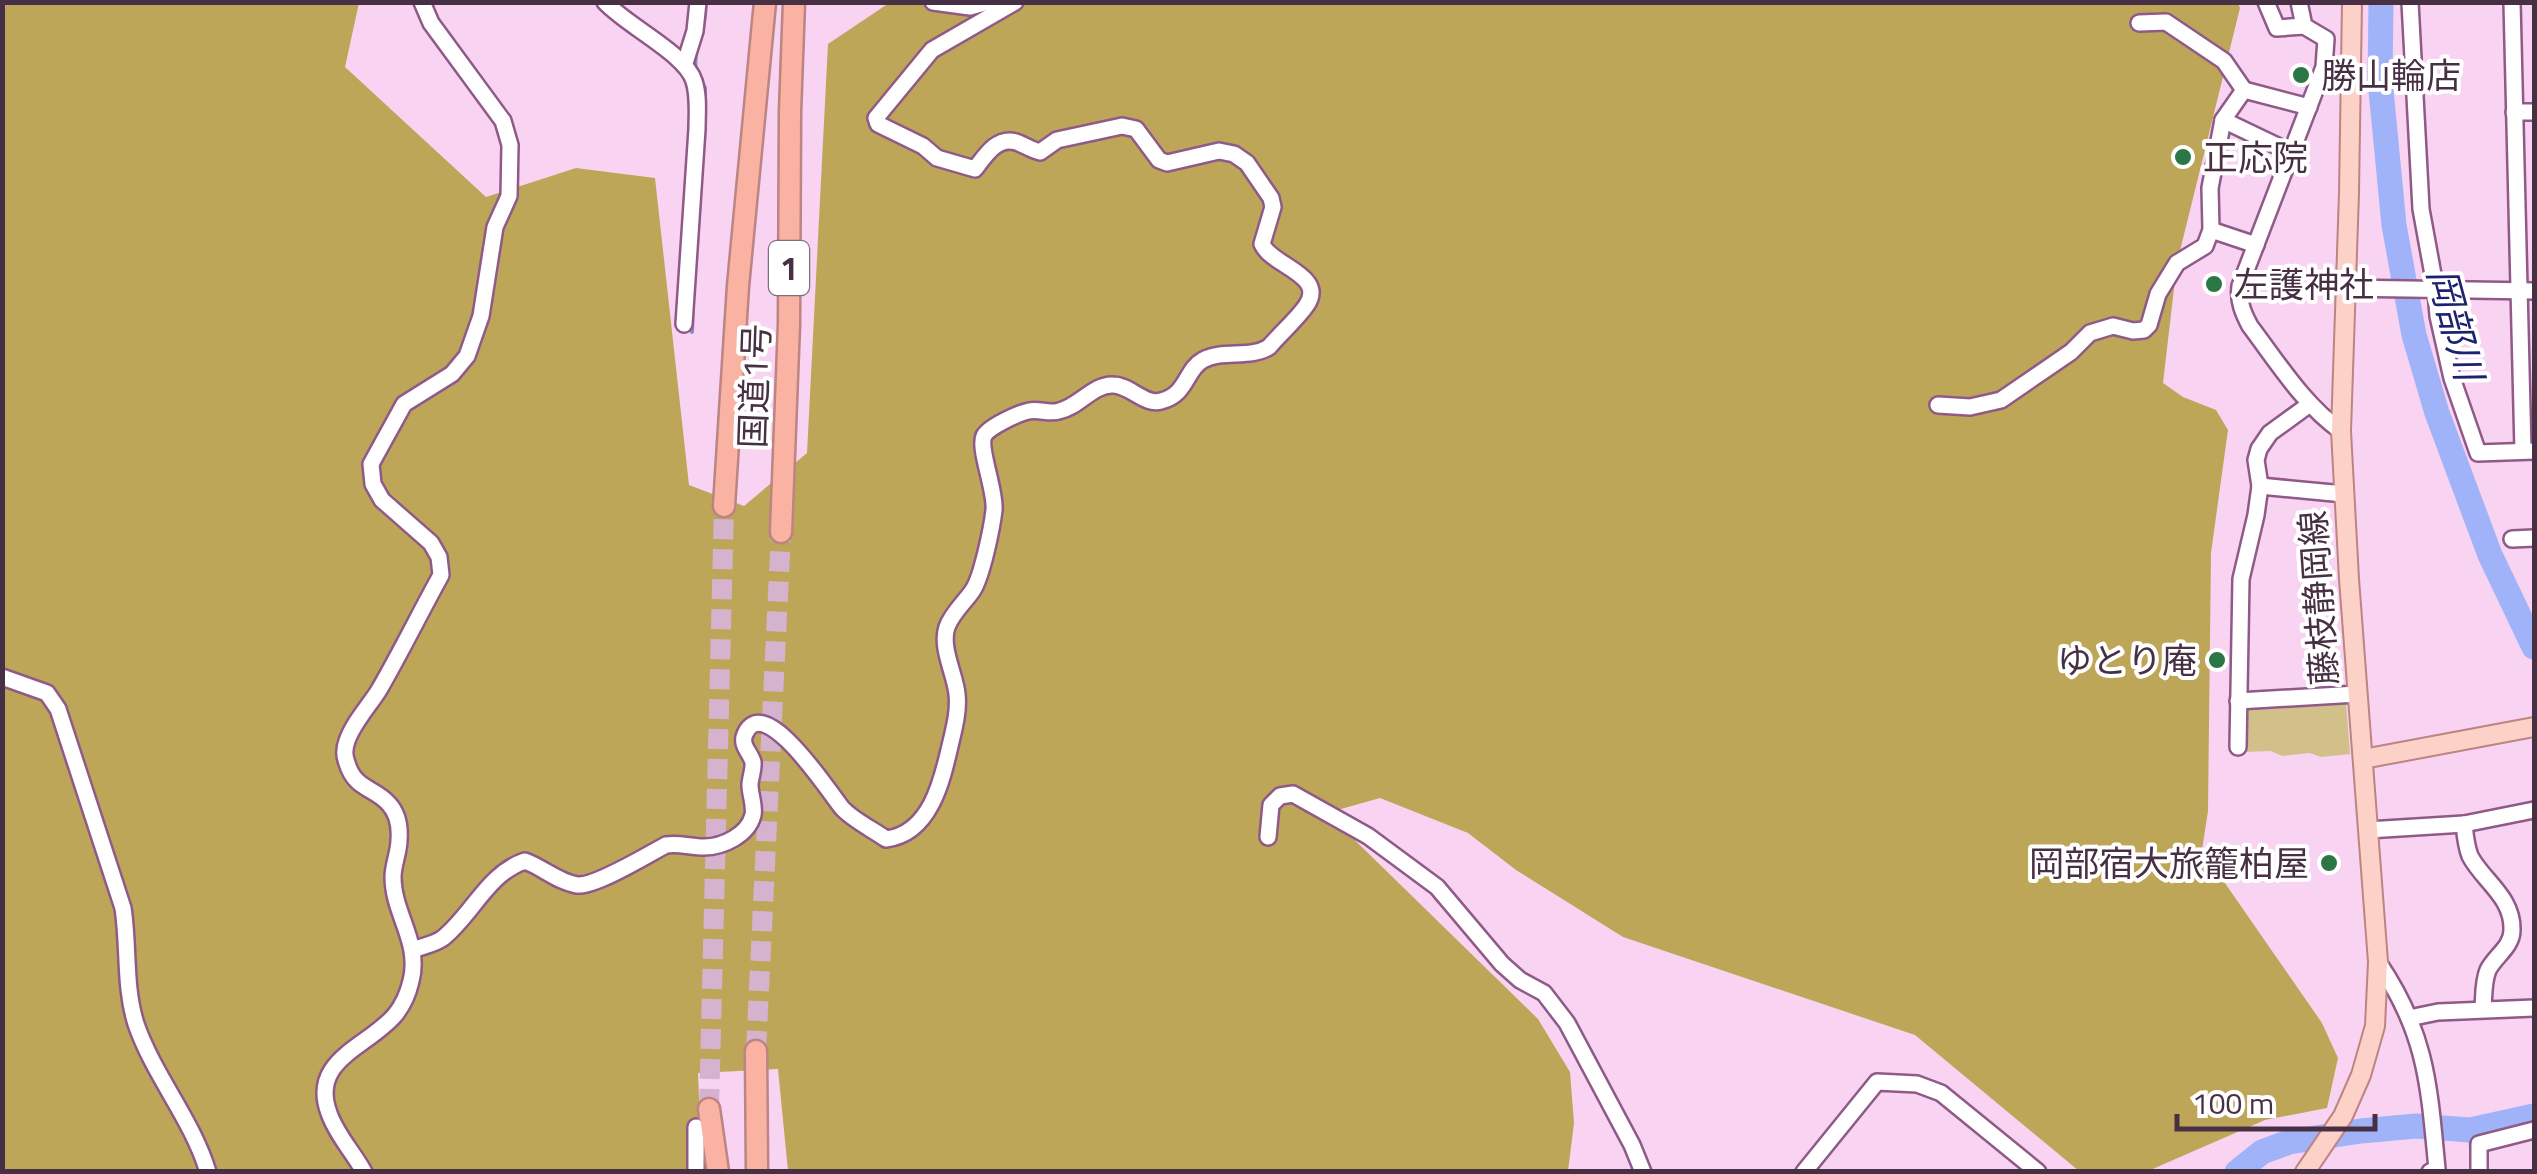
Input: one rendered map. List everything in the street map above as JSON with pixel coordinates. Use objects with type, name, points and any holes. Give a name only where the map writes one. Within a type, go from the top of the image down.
[{"type":"highway","name":"国道1号","points":[[724,506],[738,286],[765,2]]},
{"type":"highway","name":"国道1号","points":[[781,532],[794,2]]},
{"type":"highway","points":[[756,1051],[757,1172]]},
{"type":"highway","points":[[709,1109],[718,1172]]},
{"type":"main road","name":"藤枝静岡線","points":[[2305,1172],[2343,1116],[2370,1050],[2378,962],[2341,432],[2352,2]]},
{"type":"main road","points":[[2363,759],[2534,727]]},
{"type":"street","points":[[364,1172],[328,1112],[326,1078],[340,1060],[392,1018],[405,1002],[413,950],[393,877],[399,822],[389,803],[351,776],[344,756],[347,740],[441,576],[439,556],[431,543],[382,500],[371,464],[404,404],[452,374],[467,356],[481,316],[496,227],[509,196],[510,145],[502,120],[432,23],[422,2]]},
{"type":"street","points":[[605,2],[616,15],[684,63],[694,80],[697,99],[684,324]]},
{"type":"street","points":[[684,63],[695,31],[698,2]]},
{"type":"street","points":[[933,2],[970,7],[988,2]]},
{"type":"street","points":[[413,950],[441,940],[496,880],[524,861],[580,886],[666,845],[706,848],[724,844],[741,833],[754,812],[750,788],[754,765],[744,736],[756,724],[764,723],[780,732],[843,810],[886,839],[908,832],[939,792],[958,712],[946,628],[978,579],[994,510],[994,493],[981,440],[986,431],[1030,410],[1055,413],[1068,409],[1104,386],[1125,386],[1152,402],[1162,401],[1176,394],[1204,360],[1262,352],[1270,347],[1307,305],[1310,286],[1304,277],[1266,254],[1262,244],[1273,207],[1271,198],[1247,162],[1234,154],[1205,152],[1167,163],[1159,160],[1136,129],[1122,126],[1056,140],[1040,152],[1006,141],[988,151],[975,169],[936,158],[924,146],[878,124],[876,118],[932,50],[1015,2]]},
{"type":"street","points":[[2266,2],[2277,28],[2304,26],[2326,39]]},
{"type":"street","points":[[2299,2],[2304,26]]},
{"type":"street","points":[[2410,2],[2421,209],[2452,378],[2478,454],[2528,451],[2526,291],[2514,112],[2512,2]]},
{"type":"street","points":[[2139,23],[2166,22],[2224,61],[2244,90],[2309,107]]},
{"type":"street","points":[[2326,39],[2352,26]]},
{"type":"street","points":[[2326,39],[2324,68],[2239,296],[2244,316],[2310,404],[2341,432]]},
{"type":"street","points":[[1938,405],[1970,406],[2001,400],[2072,352],[2090,333],[2113,326],[2144,330],[2149,325],[2158,294],[2177,264],[2205,246],[2211,230],[2210,188],[2223,120],[2244,90]]},
{"type":"street","points":[[2514,112],[2534,112]]},
{"type":"street","points":[[2223,120],[2290,152]]},
{"type":"street","points":[[2211,230],[2256,245]]},
{"type":"street","points":[[2346,288],[2526,291]]},
{"type":"street","points":[[2238,747],[2241,579],[2260,486],[2256,460],[2270,433],[2310,404]]},
{"type":"street","points":[[2260,486],[2344,494]]},
{"type":"street","points":[[2512,539],[2534,538]]},
{"type":"street","points":[[2,677],[47,694],[58,709],[123,908],[128,934],[128,991],[136,1024],[201,1146],[208,1172]]},
{"type":"street","points":[[2238,701],[2357,694]]},
{"type":"street","points":[[1268,837],[1270,805],[1280,796],[1294,794],[1368,836],[1437,887],[1502,964],[1544,993],[1567,1022],[1644,1172]]},
{"type":"street","points":[[2368,830],[2464,824],[2534,810]]},
{"type":"street","points":[[2464,824],[2471,857],[2496,887],[2511,919],[2510,941],[2490,965],[2485,978],[2482,1009]]},
{"type":"street","points":[[2378,962],[2392,982],[2424,1057],[2433,1112],[2435,1171]]},
{"type":"street","points":[[2409,1018],[2438,1012],[2534,1008]]},
{"type":"street","points":[[1804,1172],[1876,1082],[1917,1084],[1941,1093],[2038,1172]]},
{"type":"street","points":[[696,1128],[696,1172]]},
{"type":"street","points":[[2479,1172],[2479,1144],[2534,1130]]},
{"type":"shaded area","points":[[2,3],[359,3],[345,67],[486,197],[576,168],[655,178],[689,485],[744,506],[807,453],[828,44],[889,3],[2238,3],[2240,8],[2177,263],[2163,383],[2183,397],[2216,410],[2228,430],[2211,553],[2208,811],[2202,850],[2322,1023],[2338,1058],[2327,1108],[2265,1120],[2148,1171],[2079,1171],[1915,1035],[1623,937],[1516,870],[1468,833],[1380,798],[1327,813],[1538,1019],[1570,1072],[1574,1123],[1568,1171],[788,1171],[778,1069],[698,1073],[702,1171],[3,1171]]},
{"type":"shaded area","points":[[2346,703],[2350,754],[2321,757],[2310,753],[2282,756],[2271,751],[2245,752],[2241,708]]},
{"type":"waterway","points":[[696,70],[705,2]]},
{"type":"waterway","name":"岡部川","points":[[2381,2],[2380,80],[2394,225],[2414,335],[2437,413],[2490,555],[2534,647]]},
{"type":"waterway","points":[[700,79],[705,98]]},
{"type":"waterway","points":[[692,332],[693,297]]},
{"type":"waterway","name":"岡部川","points":[[2237,1172],[2262,1152],[2289,1142],[2416,1126],[2470,1130],[2534,1116]]},
{"type":"waterway","points":[[2470,1130],[2472,1167]]},
{"type":"tunnel","points":[[709,1109],[724,506]]},
{"type":"tunnel","points":[[756,1051],[781,532]]},
{"type":"place","name":"勝山輪店","points":[[2301,75]]},
{"type":"place","name":"正応院","points":[[2183,157]]},
{"type":"place","name":"左護神社","points":[[2214,284]]},
{"type":"place","name":"ゆとり庵","points":[[2217,660]]},
{"type":"place","name":"岡部宿大旅籠柏屋","points":[[2329,863]]}]
